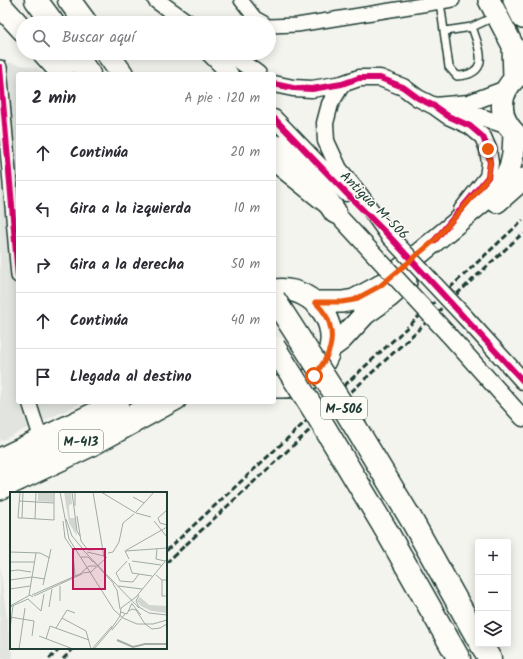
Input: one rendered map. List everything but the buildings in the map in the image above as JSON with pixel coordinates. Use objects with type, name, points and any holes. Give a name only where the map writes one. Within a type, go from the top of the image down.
[{"type":"highway","points":[[36,0],[48,16]]},
{"type":"highway","points":[[70,0],[81,16]]},
{"type":"highway","points":[[0,5],[16,22]]},
{"type":"highway","points":[[50,60],[61,72]]},
{"type":"highway","points":[[79,60],[88,72]]},
{"type":"highway","points":[[112,60],[121,72]]},
{"type":"highway","points":[[276,147],[280,148],[317,185],[335,212]]},
{"type":"highway","name":"M-506","points":[[276,302],[339,400],[411,519],[475,634]]},
{"type":"highway","name":"M-506","points":[[276,350],[386,530],[459,659]]},
{"type":"highway","points":[[483,647],[490,659]]},
{"type":"main road","points":[[315,302],[342,302],[354,300],[380,286],[482,202],[504,180],[512,161],[515,133],[504,117],[502,108],[503,98],[514,80],[513,46],[493,8]]},
{"type":"main road","points":[[330,348],[341,340],[365,314],[389,297],[523,179]]},
{"type":"main road","points":[[276,290],[283,289],[301,292],[315,302],[326,316],[331,331],[330,348],[325,362],[314,376],[300,385],[276,387]]},
{"type":"main road","name":"M-413","points":[[0,459],[114,404]]},
{"type":"main road","name":"M-413","points":[[0,480],[156,404]]},
{"type":"street","points":[[153,0],[170,16]]},
{"type":"street","points":[[156,0],[178,16]]},
{"type":"street","points":[[241,0],[253,16]]},
{"type":"street","points":[[276,26],[297,25],[447,1]]},
{"type":"street","points":[[216,60],[228,72]]},
{"type":"street","points":[[239,60],[255,72]]},
{"type":"street","points":[[0,67],[16,253]]},
{"type":"street","points":[[276,84],[293,88],[312,89],[342,84],[359,78],[380,78],[403,87],[448,116],[470,126],[483,137],[488,149],[490,163],[488,177],[435,240]]},
{"type":"street","points":[[434,106],[469,103],[514,80]]},
{"type":"street","points":[[342,84],[330,104],[325,123],[326,141],[339,169],[360,195],[389,236]]},
{"type":"street","points":[[448,116],[478,116],[515,133]]},
{"type":"street","name":"Antigua M-506","points":[[276,120],[389,236],[523,381]]},
{"type":"street","points":[[276,166],[335,212],[448,334],[523,418]]},
{"type":"street","points":[[30,404],[41,439]]},
{"type":"street","points":[[0,493],[93,449],[176,404]]},
{"type":"lane","points":[[447,1],[444,31],[449,67],[457,76],[468,76],[476,70],[481,59],[480,48],[472,27]]},
{"type":"lane","points":[[444,31],[472,27],[493,8]]},
{"type":"shaded area","points":[[0,61],[38,68],[42,72],[16,72],[16,404],[80,404],[0,441]]},
{"type":"shaded area","points":[[0,566],[10,649],[13,659],[0,659]]},
{"type":"railway","points":[[167,550],[523,220]]},
{"type":"railway","points":[[167,562],[523,233]]},
{"type":"railway","points":[[49,659],[60,649]]},
{"type":"railway","points":[[63,659],[73,649]]},
{"type":"cycle path","points":[[0,67],[16,253]]},
{"type":"cycle path","points":[[276,84],[293,88],[312,89],[342,84],[359,78],[380,78],[403,87],[448,116],[470,126],[483,137],[488,149],[490,163],[488,177],[435,240]]},
{"type":"cycle path","points":[[276,120],[389,236],[523,381]]},
{"type":"route","points":[[314,376],[325,362],[330,348],[331,331],[326,316],[315,302],[342,302],[354,300],[380,286],[435,240],[488,177],[490,163],[488,149]]}]
